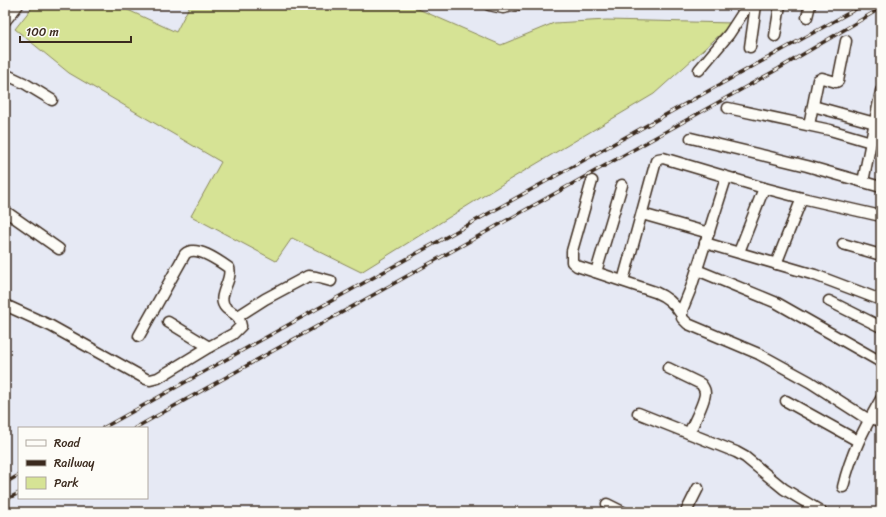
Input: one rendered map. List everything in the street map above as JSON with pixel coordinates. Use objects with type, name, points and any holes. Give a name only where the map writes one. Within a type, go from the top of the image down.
[{"type":"street","points":[[5,21],[18,5]]},
{"type":"street","points":[[489,5],[512,6]]},
{"type":"street","points":[[699,70],[729,34],[748,5]]},
{"type":"street","points":[[750,47],[756,5]]},
{"type":"street","points":[[775,36],[780,5]]},
{"type":"street","points":[[807,17],[810,5]]},
{"type":"street","points":[[809,125],[819,79],[822,78],[838,82],[846,41]]},
{"type":"street","points":[[5,74],[24,83],[52,100]]},
{"type":"street","points":[[863,182],[881,91]]},
{"type":"street","points":[[813,106],[875,123]]},
{"type":"street","points":[[728,108],[809,125],[871,142]]},
{"type":"street","points":[[691,138],[807,166],[881,187]]},
{"type":"street","points":[[623,281],[656,161],[658,159],[663,158],[726,178],[802,198],[881,216]]},
{"type":"street","points":[[681,314],[697,270],[726,178]]},
{"type":"street","points":[[592,180],[571,258],[574,265],[656,292],[666,297],[674,303],[682,318],[688,324],[759,354],[810,382],[870,418],[881,422]]},
{"type":"street","points":[[596,272],[622,185]]},
{"type":"street","points":[[739,252],[764,188]]},
{"type":"street","points":[[776,264],[802,198]]},
{"type":"street","points":[[5,211],[59,249]]},
{"type":"street","points":[[642,214],[707,238],[739,252],[815,275],[881,300]]},
{"type":"street","points":[[842,244],[881,255]]},
{"type":"street","points":[[5,305],[51,326],[146,380],[150,380],[158,378],[233,334],[241,326],[239,318],[223,304],[222,298],[230,277],[229,268],[201,252],[193,250],[188,251],[139,336]]},
{"type":"street","points":[[697,270],[777,303],[881,362]]},
{"type":"street","points":[[239,318],[240,315],[247,310],[305,277],[312,276],[331,281]]},
{"type":"street","points":[[829,301],[881,327]]},
{"type":"street","points":[[168,322],[209,347]]},
{"type":"street","points":[[668,368],[704,387],[704,399],[689,433]]},
{"type":"street","points":[[843,488],[850,460],[858,441],[881,399]]},
{"type":"street","points":[[786,401],[858,441]]},
{"type":"street","points":[[638,413],[740,454],[773,480],[822,512]]},
{"type":"street","points":[[686,512],[698,488]]},
{"type":"street","points":[[607,504],[623,512]]},
{"type":"green space","points":[[34,5],[117,5],[176,32],[190,5],[409,5],[501,45],[554,23],[607,20],[733,23],[654,94],[509,180],[361,272],[292,238],[276,261],[191,216],[221,162],[69,73],[15,29]]},
{"type":"railway","points":[[105,427],[863,5]]},
{"type":"railway","points":[[137,427],[778,69],[881,8]]},
{"type":"railway","points":[[5,483],[18,476]]},
{"type":"railway","points":[[5,500],[18,494]]}]
